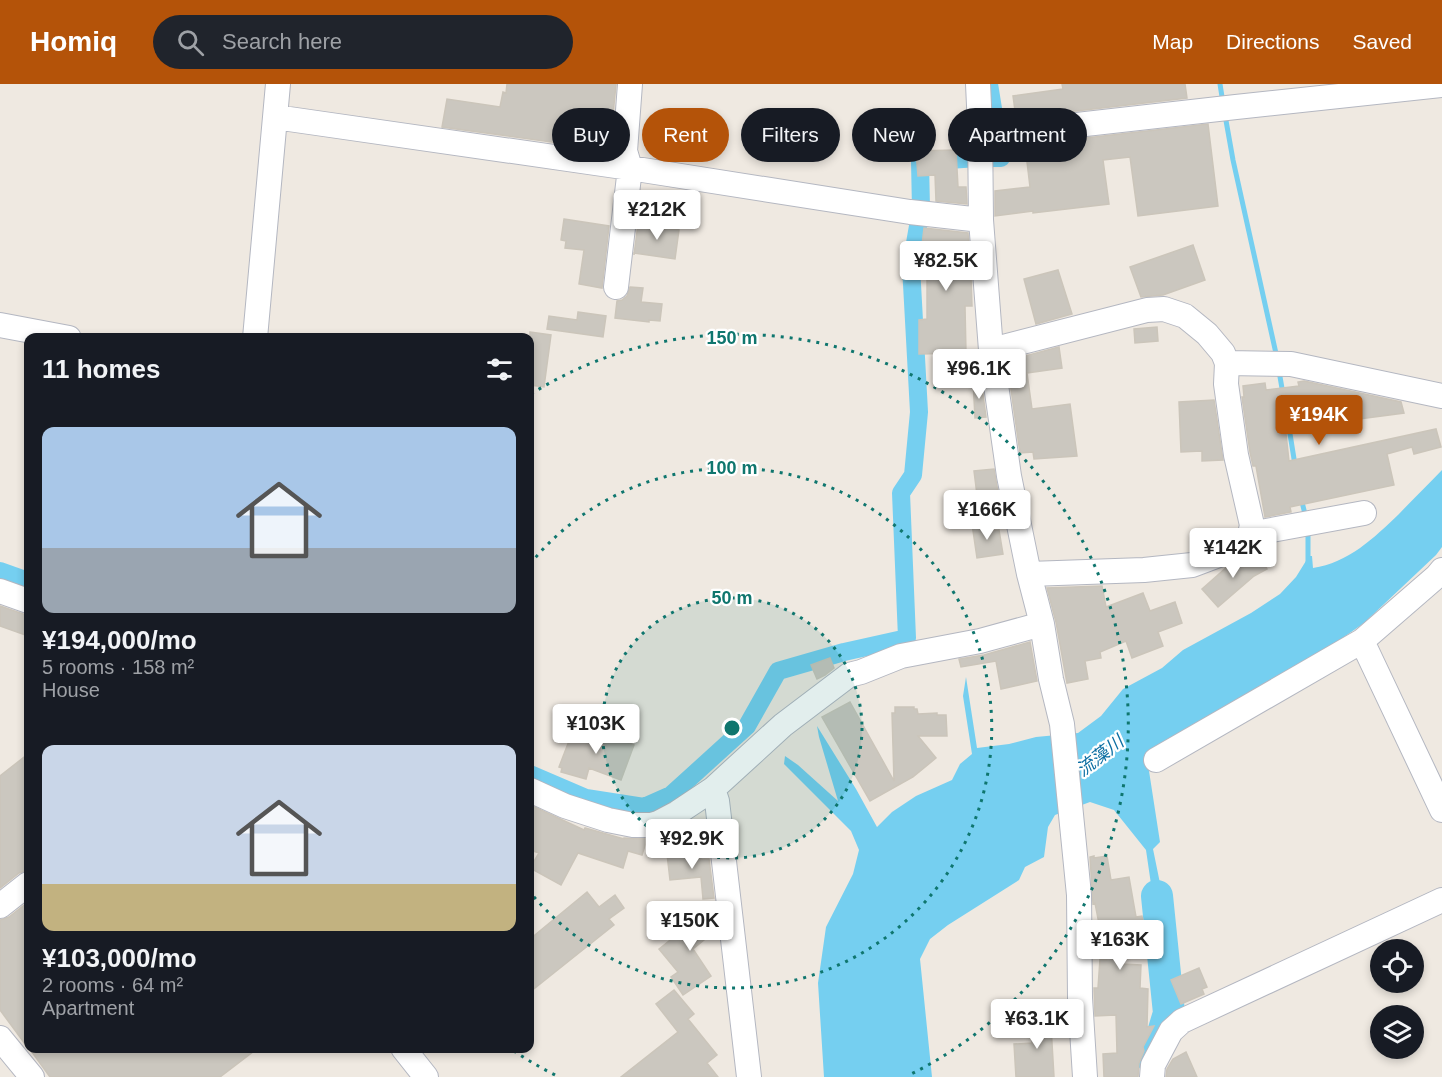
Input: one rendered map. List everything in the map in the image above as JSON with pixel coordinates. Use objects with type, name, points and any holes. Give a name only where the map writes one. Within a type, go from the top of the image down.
[{"type":"street","points":[[255,333],[278,84]]},
{"type":"street","points":[[616,287],[630,168],[625,152],[630,84]]},
{"type":"street","points":[[978,84],[979,108]]},
{"type":"street","points":[[1087,126],[1442,85]]},
{"type":"street","points":[[275,117],[630,168],[919,214],[981,220]]},
{"type":"street","points":[[980,162],[981,220],[991,350],[1009,476],[1062,724],[1079,895],[1080,998],[1085,1077]]},
{"type":"street","points":[[991,350],[1147,310],[1164,309],[1185,316],[1208,334],[1223,353],[1227,363],[1226,384],[1236,455],[1252,525],[1248,544],[1192,565],[1144,570],[1029,574]]},
{"type":"street","points":[[0,325],[42,333]]},
{"type":"street","points":[[1227,363],[1280,364],[1442,396]]},
{"type":"street","points":[[1251,534],[1364,513]]},
{"type":"street","points":[[1156,760],[1362,641],[1442,570]]},
{"type":"street","points":[[0,591],[24,600]]},
{"type":"street","points":[[534,792],[566,806],[608,820],[633,825],[658,823],[713,789],[783,724],[849,675],[901,656],[980,641],[1042,624]]},
{"type":"street","points":[[1362,641],[1442,810]]},
{"type":"street","points":[[713,789],[717,801],[749,1077]]},
{"type":"street","points":[[0,906],[24,887]]},
{"type":"street","points":[[1152,1077],[1153,1065],[1171,1031],[1182,1021],[1442,900]]},
{"type":"street","points":[[0,1038],[32,1077]]},
{"type":"street","points":[[407,1053],[426,1077]]},
{"type":"water","name":"流藻川","points":[[1442,470],[1442,547],[1436,555],[1364,623],[1334,644],[1180,732],[1147,758],[1160,842],[1153,849],[1162,893],[1153,898],[1146,850],[1114,810],[1090,802],[1055,815],[1048,827],[1044,857],[1025,867],[1019,880],[930,939],[920,959],[932,1077],[824,1077],[818,983],[826,927],[853,874],[859,850],[851,831],[784,764],[785,756],[838,801],[817,726],[877,827],[892,812],[916,796],[952,780],[960,764],[972,754],[963,696],[966,677],[977,748],[1009,744],[1036,737],[1078,733],[1101,716],[1123,689],[1162,668],[1183,650],[1251,613],[1280,594],[1296,577],[1309,556],[1312,556],[1313,568],[1338,561],[1360,548],[1390,523]]},
{"type":"building","points":[[507,84],[616,84],[613,108],[552,108],[552,142],[442,127],[447,99],[500,107],[503,92],[506,93]]},
{"type":"building","points":[[1062,84],[1185,84],[1187,98],[1087,110],[1015,108],[1013,96],[1063,89]]},
{"type":"building","points":[[1208,124],[1218,206],[1138,216],[1130,157],[1103,160],[1109,204],[995,216],[995,191],[1030,187],[1027,162],[1087,162],[1087,138]]},
{"type":"building","points":[[936,150],[948,150],[948,162],[957,162],[958,187],[966,187],[967,204],[936,201],[935,175],[918,176],[917,162],[936,162]]},
{"type":"building","points":[[564,219],[609,226],[602,288],[579,284],[584,250],[565,248],[566,241],[561,240]]},
{"type":"building","points":[[638,224],[679,230],[675,259],[634,253]]},
{"type":"building","points":[[924,228],[968,233],[970,260],[968,277],[971,277],[972,306],[965,306],[966,353],[919,354],[919,320],[927,319],[927,255],[921,254]]},
{"type":"building","points":[[1193,245],[1205,280],[1163,295],[1141,297],[1130,267]]},
{"type":"building","points":[[1058,270],[1072,314],[1036,324],[1024,279]]},
{"type":"building","points":[[630,287],[643,288],[641,302],[662,304],[660,321],[615,318],[617,301],[627,296]]},
{"type":"building","points":[[578,312],[606,316],[603,337],[547,329],[549,316],[577,320]]},
{"type":"building","points":[[1157,327],[1158,341],[1135,343],[1134,329]]},
{"type":"building","points":[[530,332],[551,335],[544,387],[534,386],[534,333]]},
{"type":"building","points":[[1059,347],[1062,368],[1027,373],[1032,409],[1070,404],[1077,456],[1034,459],[1033,452],[1020,453],[1007,361]]},
{"type":"building","points":[[973,380],[981,380],[986,417],[975,418]]},
{"type":"building","points":[[1304,381],[1401,402],[1404,413],[1352,420],[1350,406],[1284,416],[1289,461],[1436,429],[1441,447],[1414,454],[1412,447],[1387,454],[1394,485],[1290,507],[1291,512],[1265,517],[1256,466],[1253,466],[1250,452],[1242,397],[1244,397],[1243,386],[1265,383],[1266,390],[1299,386],[1298,382]]},
{"type":"building","points":[[1214,400],[1223,460],[1202,461],[1202,451],[1181,452],[1179,402]]},
{"type":"building","points":[[994,469],[998,492],[977,495],[974,471]]},
{"type":"building","points":[[989,522],[990,531],[999,530],[1003,554],[977,558],[972,524]]},
{"type":"building","points":[[1258,554],[1267,569],[1254,576],[1218,607],[1202,589],[1227,567]]},
{"type":"building","points":[[1102,586],[1106,607],[1143,593],[1150,611],[1175,602],[1182,623],[1158,632],[1163,646],[1132,658],[1126,641],[1100,652],[1101,658],[1085,661],[1088,679],[1067,683],[1056,622],[1047,588]]},
{"type":"building","points":[[0,606],[24,614],[24,635],[0,626]]},
{"type":"building","points":[[1030,642],[1037,681],[1001,689],[996,661],[961,667],[959,659],[984,655]]},
{"type":"building","points":[[830,658],[834,668],[817,679],[811,665]]},
{"type":"building","points":[[850,702],[894,781],[892,713],[895,713],[895,707],[914,707],[918,714],[946,715],[947,736],[918,736],[936,758],[913,777],[870,801],[822,717]]},
{"type":"building","points":[[574,728],[596,737],[599,731],[634,745],[621,780],[589,768],[586,779],[561,772],[562,768],[559,767]]},
{"type":"building","points":[[24,757],[24,871],[0,888],[0,776]]},
{"type":"building","points":[[534,807],[584,830],[585,828],[624,839],[647,839],[642,855],[628,851],[623,868],[578,853],[561,885],[534,870],[534,861],[539,853],[534,851]]},
{"type":"building","points":[[700,850],[701,859],[709,859],[714,898],[703,899],[701,877],[670,880],[667,854]]},
{"type":"building","points":[[1094,856],[1094,858],[1107,856],[1111,880],[1129,877],[1136,917],[1142,916],[1146,936],[1123,940],[1122,964],[1141,965],[1140,988],[1148,989],[1147,1027],[1154,1026],[1143,1047],[1138,1077],[1104,1077],[1103,1054],[1117,1053],[1116,1015],[1095,1016],[1094,988],[1098,988],[1100,959],[1106,960],[1095,903],[1093,904],[1090,857]]},
{"type":"building","points":[[587,892],[599,907],[615,895],[624,908],[609,919],[614,925],[534,989],[534,936]]},
{"type":"building","points":[[715,904],[718,929],[696,931],[704,940],[693,949],[711,976],[683,995],[671,977],[678,972],[659,949]]},
{"type":"building","points":[[24,905],[24,1043],[0,1010],[0,920],[9,917]]},
{"type":"building","points":[[1199,968],[1207,987],[1202,989],[1204,994],[1181,1004],[1171,980]]},
{"type":"building","points":[[674,990],[694,1014],[688,1019],[717,1055],[707,1063],[718,1077],[621,1077],[678,1032],[656,1004]]},
{"type":"building","points":[[1034,1012],[1053,1013],[1053,1027],[1051,1026],[1054,1077],[1016,1077],[1014,1044],[1032,1043]]},
{"type":"building","points":[[1186,1052],[1197,1077],[1166,1077],[1167,1069],[1173,1059]]},
{"type":"building","points":[[33,1053],[251,1053],[220,1077],[50,1077]]},
{"type":"waterway","points":[[534,776],[586,798],[644,807],[671,795],[747,726],[778,671],[844,652],[907,638],[901,493],[913,475],[919,412],[911,266],[921,209],[920,161],[1001,158],[989,84]]},
{"type":"waterway","points":[[1220,84],[1223,103]]},
{"type":"waterway","points":[[1225,115],[1277,358]]},
{"type":"waterway","points":[[1279,371],[1283,394]]},
{"type":"waterway","points":[[1286,409],[1295,465]]},
{"type":"waterway","points":[[1301,498],[1306,518]]},
{"type":"waterway","points":[[1308,530],[1308,563]]},
{"type":"waterway","points":[[0,571],[24,580]]},
{"type":"waterway","points":[[1152,1058],[1169,1013],[1157,896]]}]
